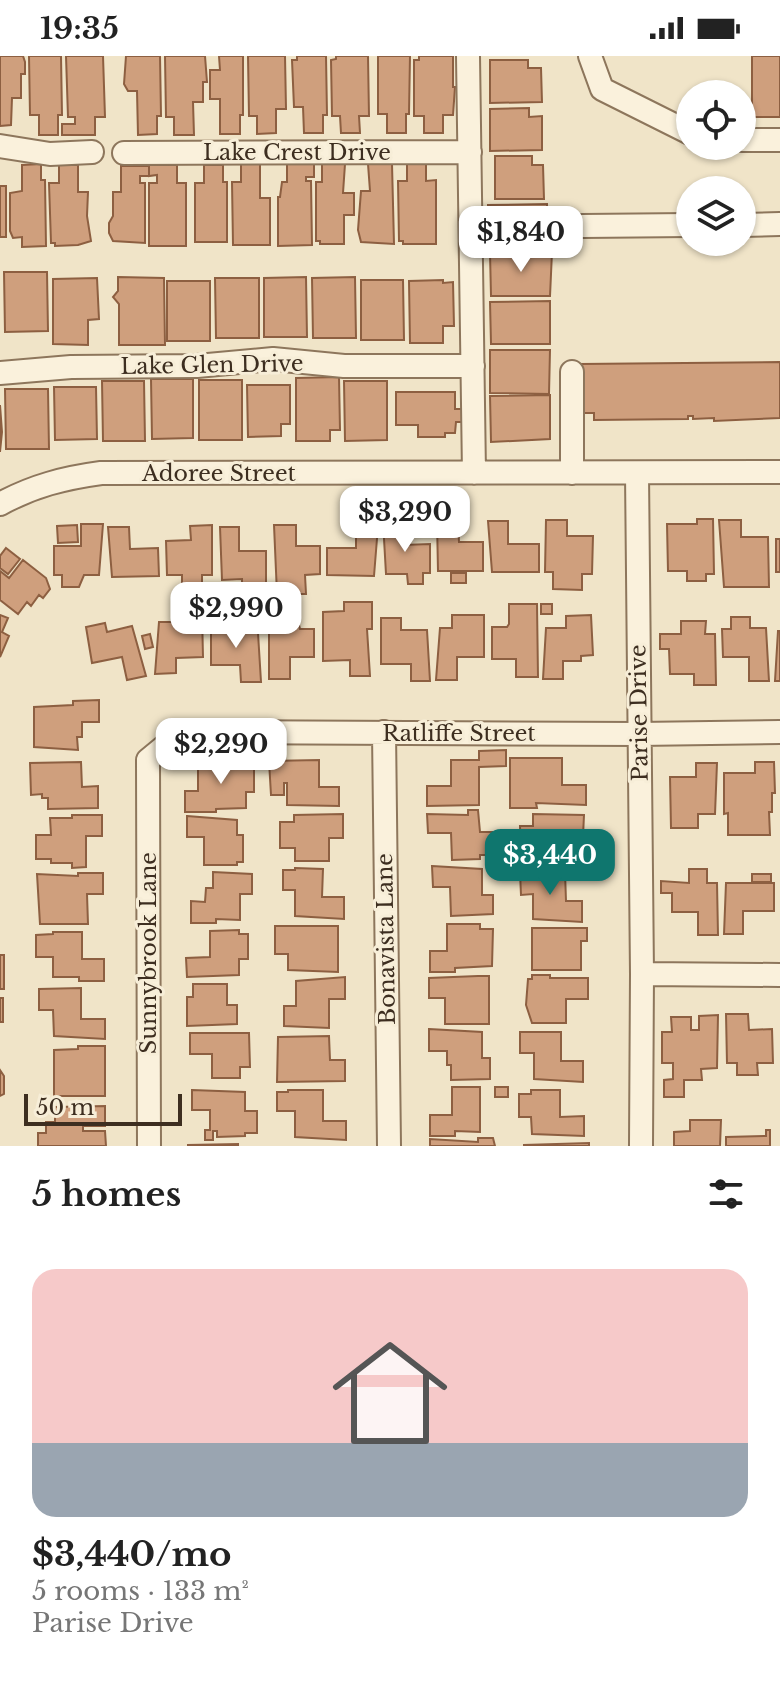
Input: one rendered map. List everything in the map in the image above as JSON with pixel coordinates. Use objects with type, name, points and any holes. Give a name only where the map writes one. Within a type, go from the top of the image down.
[{"type":"street","points":[[468,56],[474,473]]},
{"type":"street","points":[[590,56],[602,89],[676,126]]},
{"type":"street","points":[[756,140],[780,140]]},
{"type":"street","points":[[0,146],[50,154],[92,152]]},
{"type":"street","name":"Lake Crest Drive","points":[[124,153],[470,152]]},
{"type":"street","points":[[756,225],[780,224]]},
{"type":"street","points":[[582,226],[676,225]]},
{"type":"street","name":"Lake Glen Drive","points":[[0,373],[71,367],[197,366],[273,359],[344,366],[473,366]]},
{"type":"street","points":[[572,372],[572,473]]},
{"type":"street","name":"Adoree Street","points":[[0,504],[58,479],[101,473],[780,472]]},
{"type":"street","name":"Parise Drive","points":[[637,473],[641,1146]]},
{"type":"street","name":"Ratliffe Street","points":[[148,760],[182,732],[780,732]]},
{"type":"street","name":"Bonavista Lane","points":[[384,732],[389,1146]]},
{"type":"street","name":"Sunnybrook Lane","points":[[148,760],[149,1146]]},
{"type":"street","points":[[642,974],[780,975]]},
{"type":"building","points":[[0,56],[23,56],[25,74],[21,74],[21,98],[12,98],[11,125],[0,126]]},
{"type":"building","points":[[29,56],[61,56],[62,115],[58,115],[58,135],[39,135],[39,115],[30,115]]},
{"type":"building","points":[[66,56],[103,56],[105,117],[95,117],[95,135],[62,135],[62,124],[75,124],[75,117],[68,117]]},
{"type":"building","points":[[126,56],[160,56],[161,116],[157,116],[157,134],[138,135],[137,91],[128,91],[124,84]]},
{"type":"building","points":[[165,56],[205,56],[207,82],[203,82],[203,102],[193,102],[194,135],[174,135],[174,117],[166,117]]},
{"type":"building","points":[[219,56],[243,56],[240,134],[220,134],[220,99],[210,99],[210,70],[220,70]]},
{"type":"building","points":[[248,56],[285,56],[286,109],[276,109],[276,133],[257,134],[257,116],[249,116]]},
{"type":"building","points":[[297,56],[326,56],[327,115],[323,115],[323,133],[304,133],[303,107],[294,107],[292,60],[297,60]]},
{"type":"building","points":[[336,56],[368,56],[369,116],[359,116],[360,133],[341,133],[340,116],[332,116],[331,60]]},
{"type":"building","points":[[378,56],[410,56],[406,133],[387,133],[387,114],[378,114]]},
{"type":"building","points":[[419,56],[453,56],[453,115],[443,115],[443,133],[424,133],[424,116],[414,116],[414,60],[419,60]]},
{"type":"building","points":[[752,56],[780,56],[780,117],[756,117],[756,80],[752,80]]},
{"type":"building","points":[[490,60],[528,60],[528,68],[541,68],[542,102],[490,103]]},
{"type":"building","points":[[529,108],[529,117],[542,116],[542,150],[490,151],[490,109]]},
{"type":"building","points":[[495,156],[532,156],[532,165],[543,165],[544,199],[495,199]]},
{"type":"building","points":[[260,163],[260,198],[270,198],[270,245],[233,245],[232,182],[241,182],[241,164]]},
{"type":"building","points":[[426,163],[426,181],[436,180],[436,244],[403,244],[399,241],[398,181],[407,181],[407,164]]},
{"type":"building","points":[[41,164],[41,180],[45,180],[46,246],[22,247],[22,237],[13,238],[10,231],[10,193],[22,191],[22,165]]},
{"type":"building","points":[[287,164],[314,164],[314,177],[306,177],[306,181],[311,181],[312,245],[278,246],[278,197],[282,182],[287,182]]},
{"type":"building","points":[[322,164],[345,164],[343,193],[354,193],[354,215],[344,215],[344,244],[320,244],[316,241],[316,182],[322,182]]},
{"type":"building","points":[[368,164],[392,164],[394,244],[361,242],[358,230],[361,191],[370,191]]},
{"type":"building","points":[[59,165],[78,165],[78,192],[88,192],[87,216],[91,241],[78,245],[55,246],[51,243],[49,183],[59,183]]},
{"type":"building","points":[[149,165],[177,165],[177,183],[186,183],[186,246],[149,246],[149,183],[157,183],[157,175],[149,176]]},
{"type":"building","points":[[204,165],[223,165],[223,182],[227,182],[227,242],[195,242],[195,183],[204,183]]},
{"type":"building","points":[[121,166],[149,166],[149,176],[140,176],[140,183],[145,183],[145,243],[113,241],[109,233],[113,192],[121,192]]},
{"type":"building","points":[[0,186],[6,186],[6,237],[0,237]]},
{"type":"building","points":[[547,204],[548,247],[488,247],[488,205]]},
{"type":"building","points":[[552,252],[550,296],[491,296],[490,253]]},
{"type":"building","points":[[4,272],[47,272],[48,331],[5,332]]},
{"type":"building","points":[[118,277],[164,278],[165,345],[119,345],[119,304],[113,297],[118,291]]},
{"type":"building","points":[[306,277],[307,337],[264,337],[264,278]]},
{"type":"building","points":[[355,277],[356,338],[313,338],[312,278]]},
{"type":"building","points":[[97,278],[99,319],[88,320],[88,345],[53,344],[53,279]]},
{"type":"building","points":[[215,278],[259,278],[259,338],[216,338]]},
{"type":"building","points":[[361,280],[403,280],[404,340],[361,340]]},
{"type":"building","points":[[443,280],[443,283],[453,282],[454,326],[443,326],[443,343],[410,343],[409,281]]},
{"type":"building","points":[[167,281],[210,281],[210,341],[167,341]]},
{"type":"building","points":[[550,301],[550,344],[491,344],[490,302]]},
{"type":"building","points":[[490,350],[550,350],[549,394],[490,393]]},
{"type":"building","points":[[780,362],[780,418],[714,421],[714,418],[693,419],[693,416],[688,416],[688,419],[594,420],[594,413],[584,413],[580,364]]},
{"type":"building","points":[[339,377],[340,430],[330,430],[330,441],[296,441],[296,378]]},
{"type":"building","points":[[151,379],[193,379],[193,438],[152,439]]},
{"type":"building","points":[[199,380],[242,380],[242,440],[199,440]]},
{"type":"building","points":[[102,381],[144,381],[145,441],[103,441]]},
{"type":"building","points":[[344,381],[387,381],[387,440],[345,441]]},
{"type":"building","points":[[247,385],[290,385],[290,424],[281,424],[281,436],[248,437]]},
{"type":"building","points":[[54,387],[96,387],[97,439],[55,440]]},
{"type":"building","points":[[5,389],[48,389],[49,449],[6,449]]},
{"type":"building","points":[[396,392],[455,392],[455,409],[464,409],[464,422],[456,422],[455,433],[445,433],[445,437],[418,437],[418,425],[396,425]]},
{"type":"building","points":[[550,395],[550,439],[491,442],[490,396]]},
{"type":"building","points":[[0,405],[2,432],[0,452]]},
{"type":"building","points":[[697,519],[713,519],[714,574],[706,574],[706,581],[687,581],[687,571],[668,571],[667,524],[697,524]]},
{"type":"building","points":[[546,520],[567,520],[567,536],[593,536],[592,574],[582,574],[582,590],[553,589],[553,572],[545,572]]},
{"type":"building","points":[[719,520],[741,520],[741,537],[768,537],[769,587],[724,587]]},
{"type":"building","points":[[383,521],[403,521],[403,545],[430,544],[430,573],[423,573],[423,584],[408,584],[407,574],[386,574]]},
{"type":"building","points":[[437,521],[458,521],[459,542],[483,542],[483,571],[438,571]]},
{"type":"building","points":[[488,521],[508,521],[508,544],[539,544],[539,572],[492,572]]},
{"type":"building","points":[[81,524],[103,524],[99,575],[84,575],[79,587],[62,587],[62,575],[54,575],[54,546],[81,546]]},
{"type":"building","points":[[77,525],[78,542],[58,543],[57,526]]},
{"type":"building","points":[[212,525],[212,575],[202,575],[202,584],[182,584],[182,575],[167,575],[166,541],[191,540],[190,526]]},
{"type":"building","points":[[274,525],[296,525],[296,546],[320,546],[320,574],[305,575],[306,594],[277,594]]},
{"type":"building","points":[[356,526],[378,526],[374,576],[327,575],[327,548],[356,548]]},
{"type":"building","points":[[108,527],[129,527],[130,549],[158,548],[159,576],[112,577]]},
{"type":"building","points":[[220,527],[239,527],[239,551],[266,551],[266,593],[242,593],[242,579],[222,580]]},
{"type":"building","points":[[776,539],[780,539],[780,572],[776,572]]},
{"type":"building","points":[[6,548],[20,559],[8,574],[0,568],[0,556]]},
{"type":"building","points":[[23,560],[46,578],[50,589],[43,598],[39,595],[31,606],[27,602],[18,614],[0,600],[0,571],[9,578]]},
{"type":"building","points":[[451,573],[466,573],[466,583],[451,583]]},
{"type":"building","points":[[344,602],[372,602],[372,629],[367,629],[370,676],[350,676],[350,660],[323,661],[323,612],[344,611]]},
{"type":"building","points":[[509,604],[537,604],[538,677],[516,677],[516,659],[492,659],[492,627],[507,627]]},
{"type":"building","points":[[541,604],[552,604],[552,614],[541,614]]},
{"type":"building","points":[[183,613],[202,613],[203,657],[176,658],[176,673],[155,674],[159,622],[183,622]]},
{"type":"building","points":[[0,615],[8,618],[2,632],[9,636],[0,657]]},
{"type":"building","points":[[452,615],[484,615],[484,657],[457,657],[457,680],[436,680],[440,628],[452,628]]},
{"type":"building","points":[[591,615],[593,655],[581,656],[581,661],[563,661],[563,679],[543,679],[546,628],[566,628],[566,616]]},
{"type":"building","points":[[281,617],[297,617],[300,629],[314,629],[314,657],[290,657],[290,679],[269,679],[269,629],[278,629]]},
{"type":"building","points":[[731,617],[750,617],[750,628],[766,628],[769,681],[749,681],[749,657],[723,657],[722,629],[731,629]]},
{"type":"building","points":[[381,618],[401,618],[401,630],[427,630],[430,681],[411,681],[411,664],[381,664]]},
{"type":"building","points":[[215,620],[234,620],[232,633],[258,633],[261,682],[241,682],[240,665],[211,665],[211,633]]},
{"type":"building","points":[[681,621],[706,621],[705,634],[715,634],[716,685],[694,685],[694,674],[670,674],[669,649],[660,649],[660,634],[681,634]]},
{"type":"building","points":[[105,623],[107,632],[132,626],[146,676],[127,680],[122,657],[92,663],[86,627]]},
{"type":"building","points":[[778,631],[780,681],[775,681]]},
{"type":"building","points":[[150,634],[153,647],[145,649],[142,636]]},
{"type":"building","points":[[99,700],[99,722],[82,722],[82,737],[77,737],[78,750],[34,747],[34,707]]},
{"type":"building","points":[[506,750],[506,766],[479,767],[479,805],[427,806],[427,786],[451,786],[451,760],[479,760],[479,751]]},
{"type":"building","points":[[510,758],[562,758],[562,785],[586,785],[586,805],[536,803],[537,808],[510,808]]},
{"type":"building","points":[[254,760],[254,792],[246,792],[246,808],[185,812],[185,791],[198,791],[198,762]]},
{"type":"building","points":[[319,760],[319,787],[339,787],[339,806],[287,805],[287,783],[284,783],[284,795],[271,795],[269,761]]},
{"type":"building","points":[[81,762],[82,787],[98,786],[98,808],[48,809],[48,798],[42,798],[42,794],[31,795],[30,763]]},
{"type":"building","points":[[755,762],[774,762],[775,793],[772,793],[772,812],[769,812],[770,835],[728,835],[728,813],[724,814],[724,773],[755,773]]},
{"type":"building","points":[[696,763],[717,763],[715,814],[698,814],[698,828],[671,828],[670,777],[696,777]]},
{"type":"building","points":[[468,810],[478,810],[480,832],[492,832],[492,855],[480,855],[480,859],[452,860],[451,833],[428,833],[427,814],[468,815]]},
{"type":"building","points":[[343,814],[343,838],[329,838],[329,861],[295,861],[295,848],[280,848],[280,822],[294,822],[294,815]]},
{"type":"building","points":[[533,814],[584,815],[583,836],[567,836],[567,860],[533,860],[533,853],[521,853],[520,826],[533,826]]},
{"type":"building","points":[[72,815],[102,815],[102,836],[86,836],[86,867],[72,868],[72,863],[36,859],[36,835],[51,835],[50,818],[72,818]]},
{"type":"building","points":[[187,816],[237,820],[237,835],[243,835],[243,862],[237,862],[237,865],[204,865],[204,837],[187,837]]},
{"type":"building","points":[[432,866],[482,869],[482,895],[493,895],[493,914],[451,916],[450,887],[433,887]]},
{"type":"building","points":[[323,869],[322,897],[344,897],[344,919],[295,916],[295,890],[283,890],[283,870]]},
{"type":"building","points":[[689,869],[707,869],[707,883],[717,883],[718,935],[698,935],[698,912],[672,912],[672,893],[661,893],[661,881],[689,883]]},
{"type":"building","points":[[213,872],[252,874],[252,894],[240,894],[240,920],[216,919],[216,923],[191,923],[191,901],[205,902],[206,888],[213,888]]},
{"type":"building","points":[[520,872],[565,872],[566,901],[582,901],[582,922],[533,919],[533,894],[521,895]]},
{"type":"building","points":[[78,873],[103,873],[103,894],[87,894],[88,924],[40,924],[37,874],[78,876]]},
{"type":"building","points":[[752,874],[771,874],[771,882],[752,882]]},
{"type":"building","points":[[726,883],[774,883],[774,911],[743,911],[743,934],[724,934]]},
{"type":"building","points":[[447,924],[480,924],[480,929],[493,929],[492,966],[455,968],[455,972],[430,972],[430,951],[447,951]]},
{"type":"building","points":[[275,926],[338,926],[338,972],[288,970],[288,954],[275,954]]},
{"type":"building","points":[[532,928],[587,928],[587,941],[581,941],[581,970],[532,970]]},
{"type":"building","points":[[239,930],[239,934],[248,934],[248,959],[239,959],[239,975],[187,977],[186,958],[210,957],[210,931]]},
{"type":"building","points":[[82,932],[82,959],[104,959],[104,981],[53,977],[53,957],[36,957],[36,935]]},
{"type":"building","points":[[0,955],[4,955],[4,989],[0,989]]},
{"type":"building","points":[[532,975],[588,978],[588,999],[566,999],[566,1023],[532,1023],[526,1005],[528,979],[532,979]]},
{"type":"building","points":[[489,976],[489,1024],[445,1024],[445,998],[429,998],[429,978]]},
{"type":"building","points":[[345,977],[345,999],[329,999],[329,1028],[284,1026],[284,1006],[296,1006],[296,981]]},
{"type":"building","points":[[193,984],[227,984],[227,1005],[237,1005],[237,1024],[187,1026],[187,997],[193,997]]},
{"type":"building","points":[[81,988],[81,1019],[105,1019],[105,1039],[54,1036],[53,1010],[39,1010],[39,989]]},
{"type":"building","points":[[0,998],[3,998],[3,1022],[0,1022]]},
{"type":"building","points":[[726,1014],[748,1014],[749,1030],[772,1029],[773,1063],[757,1063],[758,1075],[737,1075],[737,1063],[727,1063]]},
{"type":"building","points":[[718,1015],[717,1068],[701,1069],[702,1080],[684,1080],[684,1097],[664,1097],[664,1080],[673,1079],[673,1063],[662,1063],[662,1032],[672,1032],[671,1017],[691,1017],[691,1030],[699,1030],[699,1016]]},
{"type":"building","points":[[429,1029],[482,1032],[482,1058],[490,1058],[490,1079],[451,1080],[447,1051],[429,1051]]},
{"type":"building","points":[[520,1032],[561,1032],[561,1061],[583,1061],[583,1082],[534,1079],[534,1053],[520,1053]]},
{"type":"building","points":[[190,1033],[249,1033],[250,1067],[240,1067],[240,1078],[212,1078],[212,1054],[190,1054]]},
{"type":"building","points":[[329,1036],[330,1060],[345,1060],[345,1081],[277,1082],[278,1037]]},
{"type":"building","points":[[78,1046],[105,1046],[105,1096],[54,1096],[54,1050],[78,1049]]},
{"type":"building","points":[[0,1070],[4,1076],[4,1094],[0,1096]]},
{"type":"building","points":[[452,1087],[480,1087],[480,1132],[455,1131],[455,1136],[430,1136],[430,1115],[452,1115]]},
{"type":"building","points":[[495,1087],[508,1087],[508,1097],[495,1097]]},
{"type":"building","points":[[192,1090],[245,1092],[245,1111],[257,1111],[257,1133],[217,1137],[217,1131],[213,1131],[213,1140],[205,1140],[205,1130],[210,1130],[210,1110],[192,1110]]},
{"type":"building","points":[[323,1090],[323,1121],[346,1121],[346,1140],[295,1137],[295,1111],[277,1111],[277,1092]]},
{"type":"building","points":[[531,1090],[560,1090],[560,1117],[584,1116],[584,1136],[532,1134],[531,1117],[519,1117],[519,1094],[531,1094]]},
{"type":"building","points":[[105,1106],[105,1126],[83,1126],[83,1131],[105,1131],[106,1146],[38,1146],[38,1133],[46,1133],[46,1122],[55,1122],[55,1107]]},
{"type":"building","points":[[690,1120],[721,1120],[720,1146],[674,1146],[674,1132],[690,1131]]},
{"type":"building","points":[[766,1130],[770,1130],[770,1146],[726,1146],[726,1137],[766,1136]]},
{"type":"building","points":[[478,1138],[493,1138],[495,1146],[430,1146],[430,1139],[478,1142]]},
{"type":"building","points":[[589,1143],[589,1146],[524,1146],[524,1145]]},
{"type":"building","points":[[188,1145],[238,1146],[188,1146]]}]
